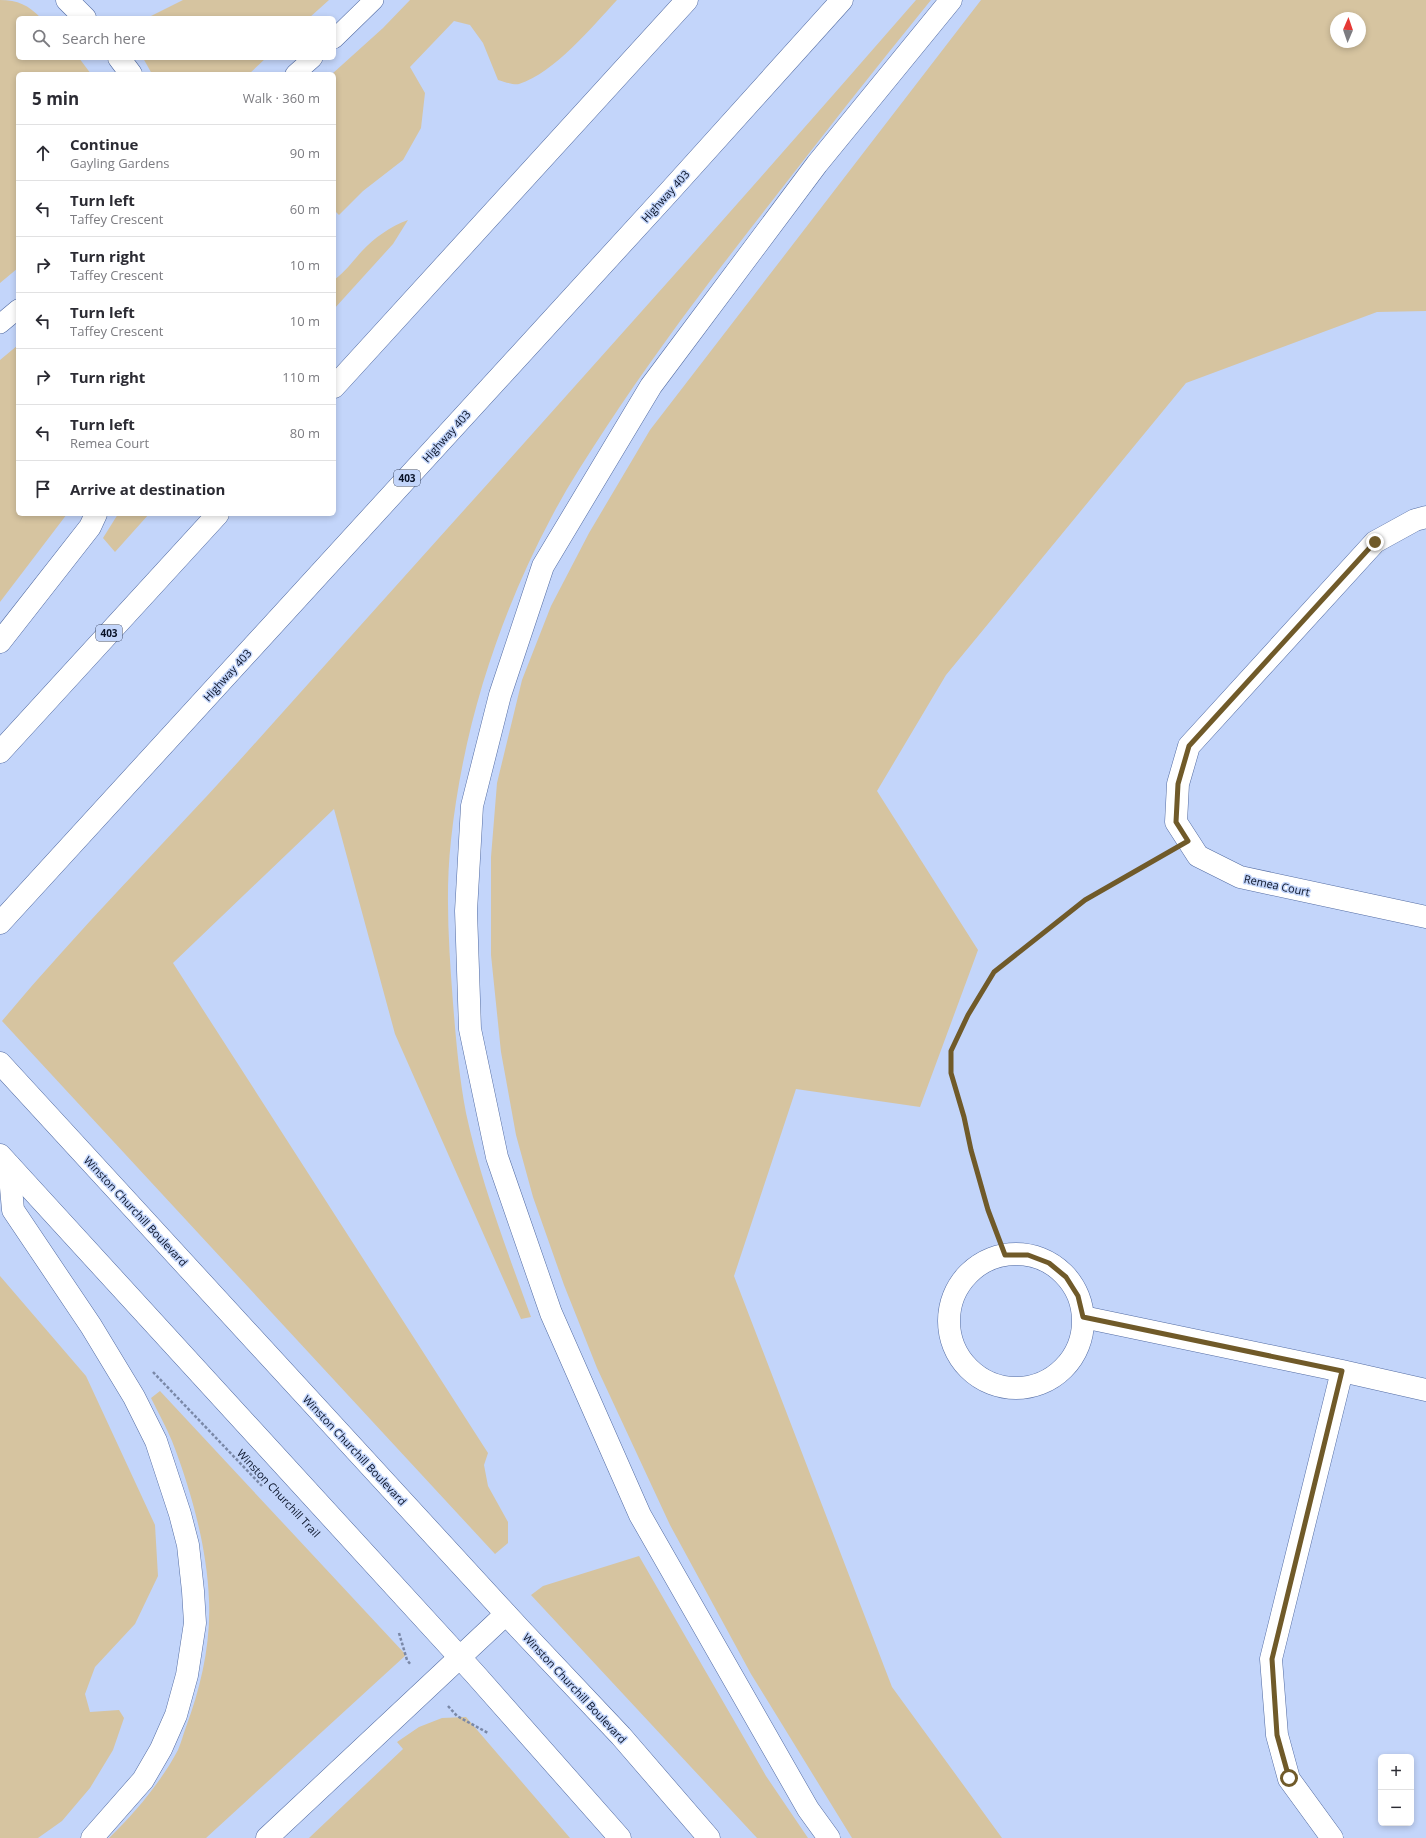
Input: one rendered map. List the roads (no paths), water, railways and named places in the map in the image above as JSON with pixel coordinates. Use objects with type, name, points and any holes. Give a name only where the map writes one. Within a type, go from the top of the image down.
[{"type":"main road","points":[[66,0],[83,16]]},
{"type":"main road","points":[[336,385],[687,0]]},
{"type":"main road","name":"Highway 403","points":[[0,923],[669,192],[842,0]]},
{"type":"main road","points":[[829,1838],[808,1809],[640,1515],[551,1313],[497,1157],[470,1030],[466,911],[472,806],[500,695],[543,566],[651,386],[816,164],[951,0]]},
{"type":"main road","points":[[120,60],[130,72]]},
{"type":"main road","points":[[0,642],[90,527],[95,516]]},
{"type":"main road","name":"403","points":[[0,752],[216,516]]},
{"type":"main road","name":"Remea Court","points":[[1426,517],[1414,520],[1375,542],[1189,746],[1178,784],[1176,822],[1198,856],[1240,877],[1426,917]]},
{"type":"main road","name":"Winston Churchill Boulevard","points":[[0,1063],[506,1614],[622,1736],[709,1838]]},
{"type":"main road","points":[[5,1160],[460,1658],[620,1838]]},
{"type":"main road","points":[[5,1160],[13,1210],[91,1326],[134,1397],[156,1441],[180,1514],[188,1545],[194,1591],[195,1623],[188,1675],[176,1715],[161,1749],[143,1780],[92,1838]]},
{"type":"main road","points":[[1005,1255],[1028,1255],[1049,1263],[1066,1277],[1078,1296],[1083,1317],[1081,1340],[1072,1359],[1056,1375],[1037,1385],[1015,1388],[994,1384],[974,1374],[960,1358],[951,1337],[950,1315],[955,1294],[967,1276],[984,1262],[1005,1255]]},
{"type":"main road","points":[[1083,1317],[1426,1390]]},
{"type":"main road","points":[[1332,1838],[1289,1778],[1277,1735],[1272,1659],[1342,1371]]},
{"type":"main road","points":[[267,1838],[506,1614]]},
{"type":"lane","points":[[336,37],[374,0]]},
{"type":"lane","points":[[297,72],[311,60]]},
{"type":"lane","points":[[0,324],[16,311]]}]
